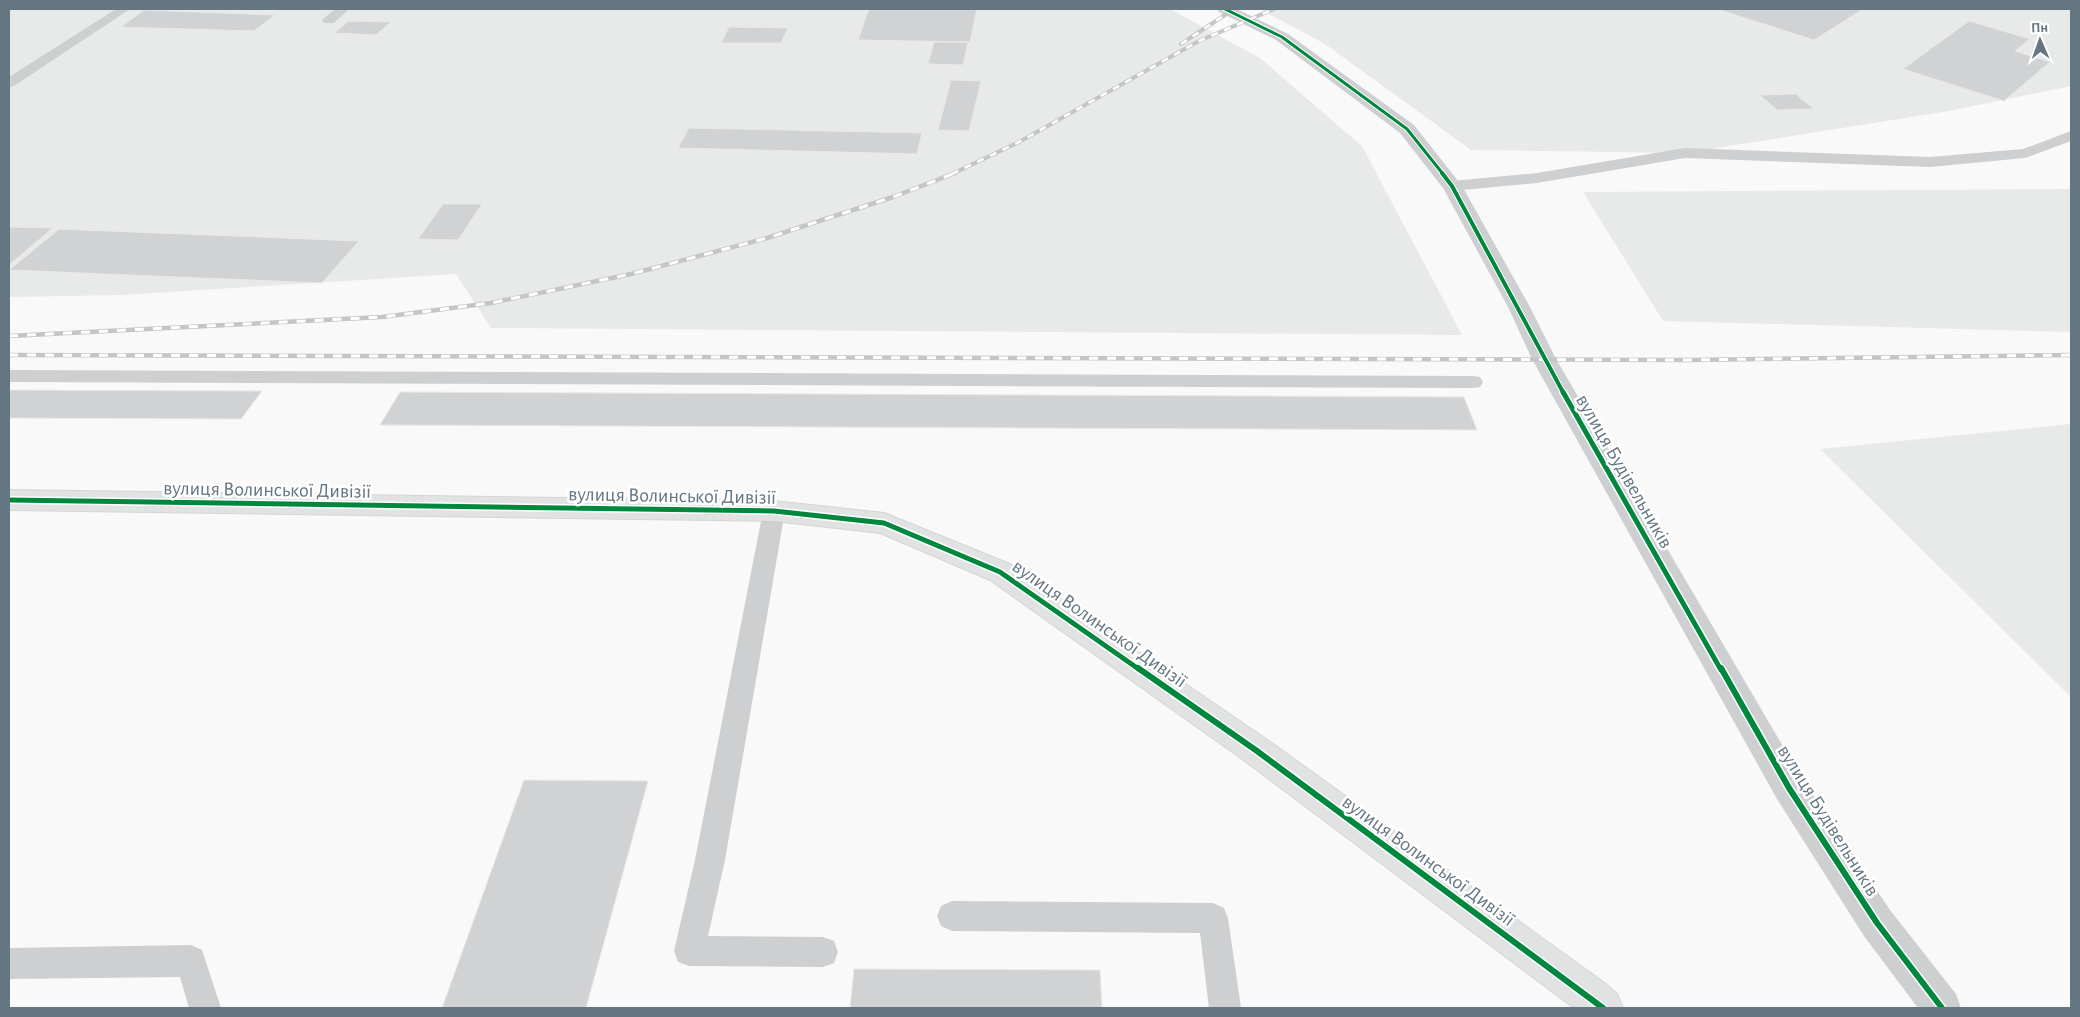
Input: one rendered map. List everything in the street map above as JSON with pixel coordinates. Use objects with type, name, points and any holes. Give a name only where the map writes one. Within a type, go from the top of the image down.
[{"type":"street","name":"вулиця Будівельників","points":[[1225,9],[1282,37],[1406,129],[1452,186],[1519,308],[1544,359],[1789,788],[1877,923],[1942,1008]]},
{"type":"street","name":"вулиця Волинської Дивізії","points":[[9,500],[774,511],[884,523],[1000,572],[1257,751],[1603,1008]]},
{"type":"lane","points":[[9,83],[124,9]]},
{"type":"lane","points":[[329,20],[343,9]]},
{"type":"lane","points":[[1452,186],[1537,178],[1685,153],[1930,162],[2026,153],[2071,136]]},
{"type":"lane","points":[[9,376],[1473,382]]},
{"type":"lane","points":[[774,511],[710,860],[689,951],[823,952]]},
{"type":"lane","points":[[952,916],[1213,918],[1224,1008]]},
{"type":"lane","points":[[9,964],[191,961],[205,1008]]},
{"type":"shaded area","points":[[9,9],[1170,9],[1260,58],[1362,146],[1462,335],[491,328],[456,274],[123,295],[9,297]]},
{"type":"shaded area","points":[[1260,9],[2071,9],[2071,86],[1949,111],[1685,153],[1471,150],[1325,44]]},
{"type":"shaded area","points":[[2071,189],[2071,332],[1663,321],[1583,192]]},
{"type":"shaded area","points":[[2071,424],[2071,697],[1820,449]]},
{"type":"building","points":[[869,9],[977,9],[970,42],[858,40]]},
{"type":"building","points":[[1717,9],[1863,9],[1814,40]]},
{"type":"building","points":[[144,10],[275,15],[254,31],[121,27]]},
{"type":"building","points":[[349,21],[391,22],[376,35],[334,33]]},
{"type":"building","points":[[1969,21],[2030,39],[2015,51],[2050,62],[2004,101],[1903,69]]},
{"type":"building","points":[[729,27],[788,28],[781,43],[721,43]]},
{"type":"building","points":[[934,42],[968,42],[963,65],[928,64]]},
{"type":"building","points":[[951,80],[981,81],[969,131],[938,130]]},
{"type":"building","points":[[1796,94],[1813,109],[1777,110],[1760,95]]},
{"type":"building","points":[[689,128],[922,133],[917,154],[678,148]]},
{"type":"building","points":[[443,204],[482,204],[458,240],[418,239]]},
{"type":"building","points":[[9,227],[53,228],[9,265]]},
{"type":"building","points":[[59,229],[359,241],[322,283],[9,270]]},
{"type":"building","points":[[9,390],[262,391],[241,419],[9,418]]},
{"type":"building","points":[[400,392],[1464,397],[1477,430],[380,425]]},
{"type":"building","points":[[524,780],[648,781],[586,1008],[442,1008]]},
{"type":"building","points":[[854,969],[1100,970],[1102,1008],[850,1008]]},
{"type":"railway","points":[[1181,44],[1234,9]]},
{"type":"railway","points":[[952,174],[1019,142],[1199,41],[1274,9]]},
{"type":"railway","points":[[9,336],[382,317],[491,303],[631,274],[767,238],[893,197],[955,173]]},
{"type":"railway","points":[[9,355],[1688,360],[2071,355]]},
{"type":"cycle path","points":[[1225,9],[1282,37],[1407,129],[1452,186],[1519,307],[1544,359],[1789,788],[1877,923],[1942,1008]]},
{"type":"cycle path","points":[[9,500],[774,511],[884,523],[1000,572],[1257,751],[1603,1008]]}]
